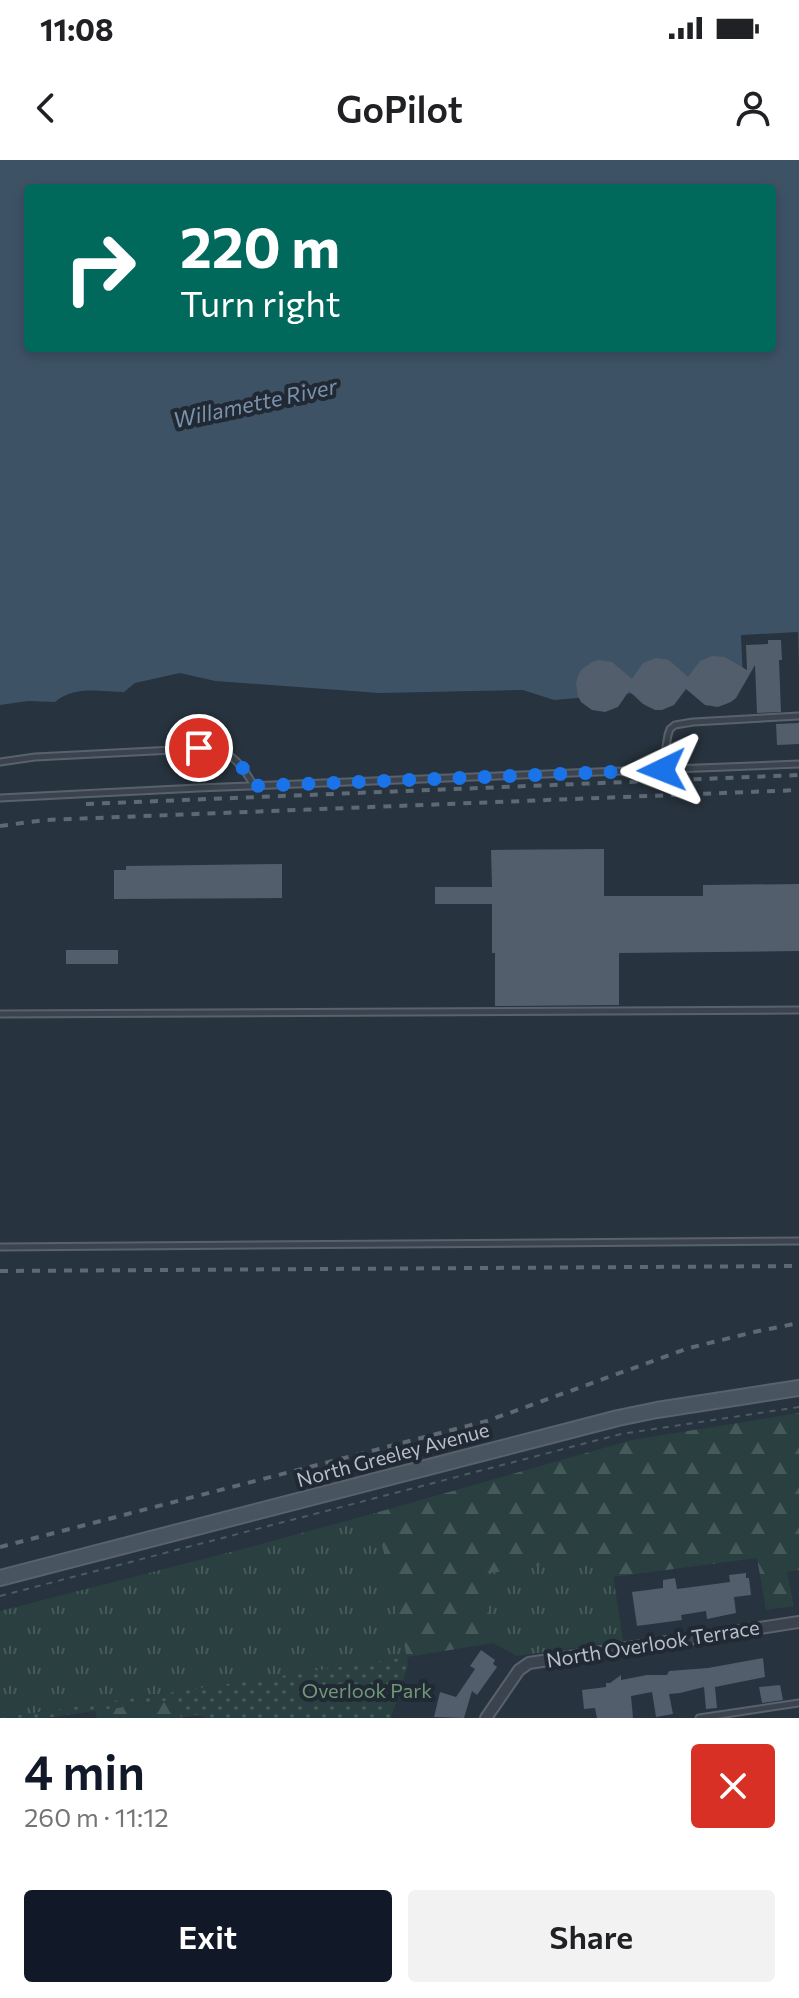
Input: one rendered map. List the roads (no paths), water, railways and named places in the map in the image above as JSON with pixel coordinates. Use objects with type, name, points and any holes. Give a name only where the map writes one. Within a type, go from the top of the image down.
[{"type":"main road","name":"North Greeley Avenue","points":[[0,1578],[618,1418],[799,1388]]},
{"type":"street","name":"North Overlook Terrace","points":[[486,1718],[519,1670],[529,1663],[799,1622]]},
{"type":"lane","points":[[662,770],[668,735],[675,725],[799,716]]},
{"type":"lane","points":[[0,762],[35,757],[213,748],[232,756],[254,786]]},
{"type":"lane","points":[[0,798],[799,764]]},
{"type":"lane","points":[[0,1014],[799,1010]]},
{"type":"lane","points":[[0,1247],[799,1241]]},
{"type":"lane","points":[[699,1718],[799,1703]]},
{"type":"water","name":"Willamette River","points":[[0,160],[799,160],[799,667],[670,690],[554,700],[523,690],[379,693],[215,681],[180,673],[135,683],[124,692],[79,691],[55,702],[28,701],[0,705]]},
{"type":"railway","points":[[86,804],[799,775]]},
{"type":"railway","points":[[0,826],[45,820],[799,790]]},
{"type":"railway","points":[[0,1271],[799,1266]]},
{"type":"railway","points":[[0,1547],[487,1421],[689,1348],[799,1323]]},
{"type":"park label","name":"Overlook Park","points":[[367,1691]]}]
